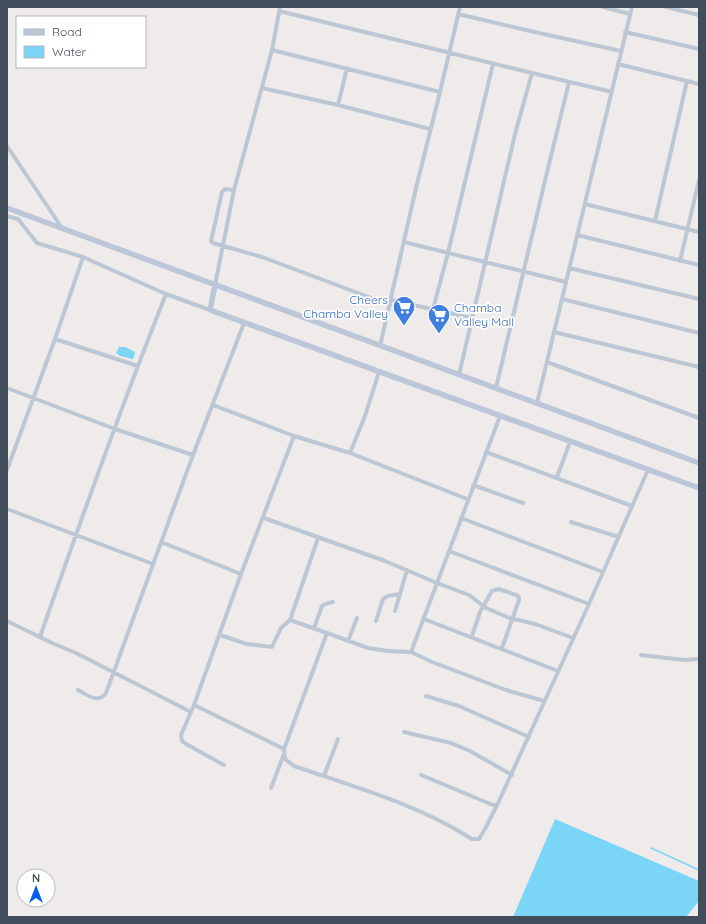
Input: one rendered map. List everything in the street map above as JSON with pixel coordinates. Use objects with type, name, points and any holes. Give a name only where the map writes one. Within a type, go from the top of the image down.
[{"type":"main road","points":[[7,209],[699,463]]},
{"type":"main road","points":[[215,285],[210,310],[699,488]]},
{"type":"street","points":[[380,346],[460,7]]},
{"type":"street","points":[[603,7],[630,14]]},
{"type":"street","points":[[537,403],[632,7]]},
{"type":"street","points":[[666,7],[699,15]]},
{"type":"street","points":[[215,285],[234,190],[272,50],[280,9],[532,74],[612,92]]},
{"type":"street","points":[[458,14],[621,51]]},
{"type":"street","points":[[626,32],[699,49]]},
{"type":"street","points":[[272,50],[440,92]]},
{"type":"street","points":[[433,309],[448,253],[493,64]]},
{"type":"street","points":[[618,64],[699,84]]},
{"type":"street","points":[[338,105],[348,68]]},
{"type":"street","points":[[459,375],[515,134],[532,74]]},
{"type":"street","points":[[655,221],[688,81]]},
{"type":"street","points":[[496,388],[569,82]]},
{"type":"street","points":[[262,88],[338,105],[430,129]]},
{"type":"street","points":[[7,146],[62,228]]},
{"type":"street","points":[[680,261],[699,180]]},
{"type":"street","points":[[234,190],[225,190],[222,192],[211,240],[212,243],[262,258],[390,303],[433,309],[472,318]]},
{"type":"street","points":[[585,204],[699,232]]},
{"type":"street","points":[[7,216],[18,219],[37,243],[83,257],[166,294],[210,310]]},
{"type":"street","points":[[577,234],[699,265]]},
{"type":"street","points":[[404,242],[566,282]]},
{"type":"street","points":[[7,470],[83,257]]},
{"type":"street","points":[[569,268],[699,299]]},
{"type":"street","points":[[40,637],[138,366],[166,294]]},
{"type":"street","points":[[562,299],[699,333]]},
{"type":"street","points":[[78,690],[94,698],[102,697],[106,693],[193,455],[214,405],[244,323]]},
{"type":"street","points":[[554,332],[699,367]]},
{"type":"street","points":[[55,339],[138,366]]},
{"type":"street","points":[[547,362],[699,418]]},
{"type":"street","points":[[350,453],[365,416],[379,372]]},
{"type":"street","points":[[7,388],[115,429],[193,455]]},
{"type":"street","points":[[214,405],[294,436],[350,453],[468,499]]},
{"type":"street","points":[[411,652],[500,416]]},
{"type":"street","points":[[224,765],[186,744],[182,741],[181,734],[194,705],[241,574],[264,518],[294,436]]},
{"type":"street","points":[[557,477],[570,442]]},
{"type":"street","points":[[486,452],[632,506]]},
{"type":"street","points":[[284,751],[285,759],[294,766],[408,805],[456,829],[472,840],[479,839],[512,775],[648,470]]},
{"type":"street","points":[[473,485],[523,503]]},
{"type":"street","points":[[7,509],[153,564]]},
{"type":"street","points":[[264,518],[407,570],[436,583],[469,595],[496,613],[512,619],[538,625],[573,638]]},
{"type":"street","points":[[461,518],[603,572]]},
{"type":"street","points":[[571,522],[618,537]]},
{"type":"street","points":[[220,635],[247,644],[272,648],[281,628],[290,620],[318,538]]},
{"type":"street","points":[[161,542],[241,574]]},
{"type":"street","points":[[449,551],[589,604]]},
{"type":"street","points":[[395,611],[407,570]]},
{"type":"street","points":[[472,636],[483,605],[492,591],[499,589],[516,594],[520,600],[502,648]]},
{"type":"street","points":[[376,621],[383,599],[388,596],[399,594]]},
{"type":"street","points":[[314,628],[322,606],[333,602]]},
{"type":"street","points":[[348,641],[357,618]]},
{"type":"street","points":[[424,619],[472,636],[558,671]]},
{"type":"street","points":[[290,620],[368,648],[411,652],[432,662],[506,690],[544,701]]},
{"type":"street","points":[[7,621],[76,653],[191,712]]},
{"type":"street","points":[[271,788],[327,633]]},
{"type":"street","points":[[641,655],[685,660],[699,659]]},
{"type":"street","points":[[426,696],[459,706],[529,737]]},
{"type":"street","points":[[194,705],[284,751]]},
{"type":"street","points":[[404,732],[451,744],[470,751],[512,775]]},
{"type":"street","points":[[324,776],[338,739]]},
{"type":"street","points":[[421,775],[493,805],[497,805]]},
{"type":"water","points":[[119,347],[125,347],[135,352],[133,359],[120,356],[116,353]]},
{"type":"water","points":[[555,819],[699,881],[699,901],[686,917],[513,917]]},
{"type":"waterway","points":[[651,848],[699,870]]},
{"type":"place","name":"Cheers Chamba Valley","points":[[404,326]]},
{"type":"place","name":"Chamba Valley Mall","points":[[439,334]]}]
